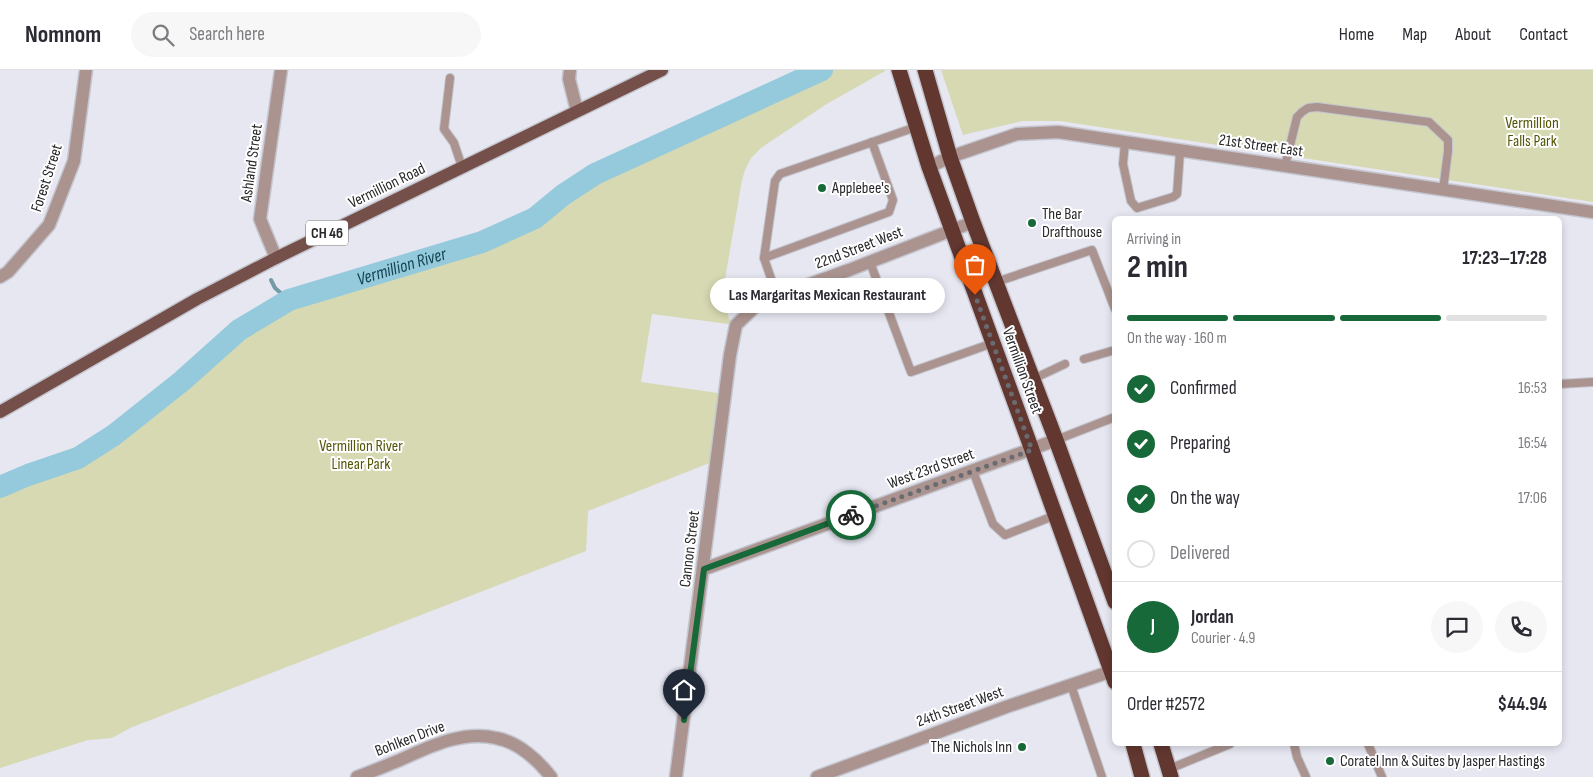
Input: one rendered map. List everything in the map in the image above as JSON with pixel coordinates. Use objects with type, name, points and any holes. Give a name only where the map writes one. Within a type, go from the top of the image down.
[{"type":"highway","name":"Vermillion Street","points":[[925,70],[950,157],[973,222],[1111,579]]},
{"type":"highway","name":"Vermillion Street","points":[[900,75],[929,167],[1112,669]]},
{"type":"highway","points":[[1133,746],[1142,777]]},
{"type":"highway","points":[[1162,746],[1170,773]]},
{"type":"main road","name":"Vermillion Road","points":[[0,412],[197,299],[276,258],[662,70]]},
{"type":"street","name":"Forest Street","points":[[0,277],[8,272],[49,225],[74,161],[86,70]]},
{"type":"street","name":"Ashland Street","points":[[276,258],[260,220],[281,70]]},
{"type":"street","points":[[570,70],[569,79],[576,111]]},
{"type":"street","name":"21st Street East","points":[[929,167],[950,157],[1017,134],[1058,132],[1593,212]]},
{"type":"street","name":"22nd Street West","points":[[736,326],[760,302],[973,222]]},
{"type":"street","name":"Cannon Street","points":[[676,777],[730,355],[736,326]]},
{"type":"street","name":"West 23rd Street","points":[[704,569],[1056,440]]},
{"type":"street","name":"24th Street West","points":[[817,777],[1071,684],[1112,674]]},
{"type":"street","name":"Bohlken Drive","points":[[356,777],[450,740],[475,736],[496,738],[517,746],[533,757],[551,777]]},
{"type":"lane","points":[[450,78],[444,129],[454,143],[462,167]]},
{"type":"lane","points":[[1285,166],[1297,117],[1308,108],[1327,107],[1412,119],[1428,122],[1448,140],[1443,190]]},
{"type":"lane","points":[[777,296],[764,258],[775,181],[780,174],[916,127]]},
{"type":"lane","points":[[764,258],[889,212],[893,200],[872,142]]},
{"type":"lane","points":[[1125,142],[1123,164],[1132,201],[1137,208],[1173,197],[1177,194],[1180,150]]},
{"type":"lane","points":[[996,282],[1092,250],[1112,301]]},
{"type":"lane","points":[[870,262],[911,372],[993,343]]},
{"type":"lane","points":[[1084,359],[1112,351]]},
{"type":"lane","points":[[1033,379],[1065,364]]},
{"type":"lane","points":[[1562,384],[1593,382]]},
{"type":"lane","points":[[1056,440],[1112,418]]},
{"type":"lane","points":[[973,471],[993,524],[1005,535],[1056,515]]},
{"type":"lane","points":[[1071,684],[1102,777]]},
{"type":"lane","points":[[1170,773],[1226,746]]},
{"type":"lane","points":[[1295,746],[1306,777]]},
{"type":"lane","points":[[1369,746],[1382,777]]},
{"type":"green space","name":"Vermillion River Linear Park","points":[[822,70],[885,71],[825,105],[761,148],[751,158],[742,180],[724,285],[729,319],[736,325],[652,314],[641,382],[725,394],[717,460],[588,511],[586,551],[130,728],[112,738],[88,740],[0,768],[0,487],[78,458],[114,435],[182,381],[239,330],[289,300],[482,242],[535,218],[563,195],[595,174]]},
{"type":"green space","name":"Vermillion Falls Park","points":[[941,70],[1593,70],[1593,202],[1060,121],[1022,121],[963,135]]},
{"type":"waterway","name":"Vermillion River","points":[[0,487],[78,458],[114,435],[182,381],[239,330],[289,300],[482,242],[535,218],[563,195],[595,174],[822,70]]},
{"type":"waterway","points":[[271,280],[275,288],[289,300]]},
{"type":"way so far","points":[[851,515],[1032,450],[975,295]]},
{"type":"place","name":"Applebee's","points":[[822,188]]},
{"type":"place","name":"The Bar Drafthouse","points":[[1032,223]]},
{"type":"place","name":"Las Margaritas Mexican Restaurant","points":[[975,295]]},
{"type":"place","name":"The Nichols Inn","points":[[1022,747]]},
{"type":"place","name":"Coratel Inn & Suites by Jasper Hastings","points":[[1330,761]]},
{"type":"route","points":[[684,720],[704,569],[851,515]]}]
